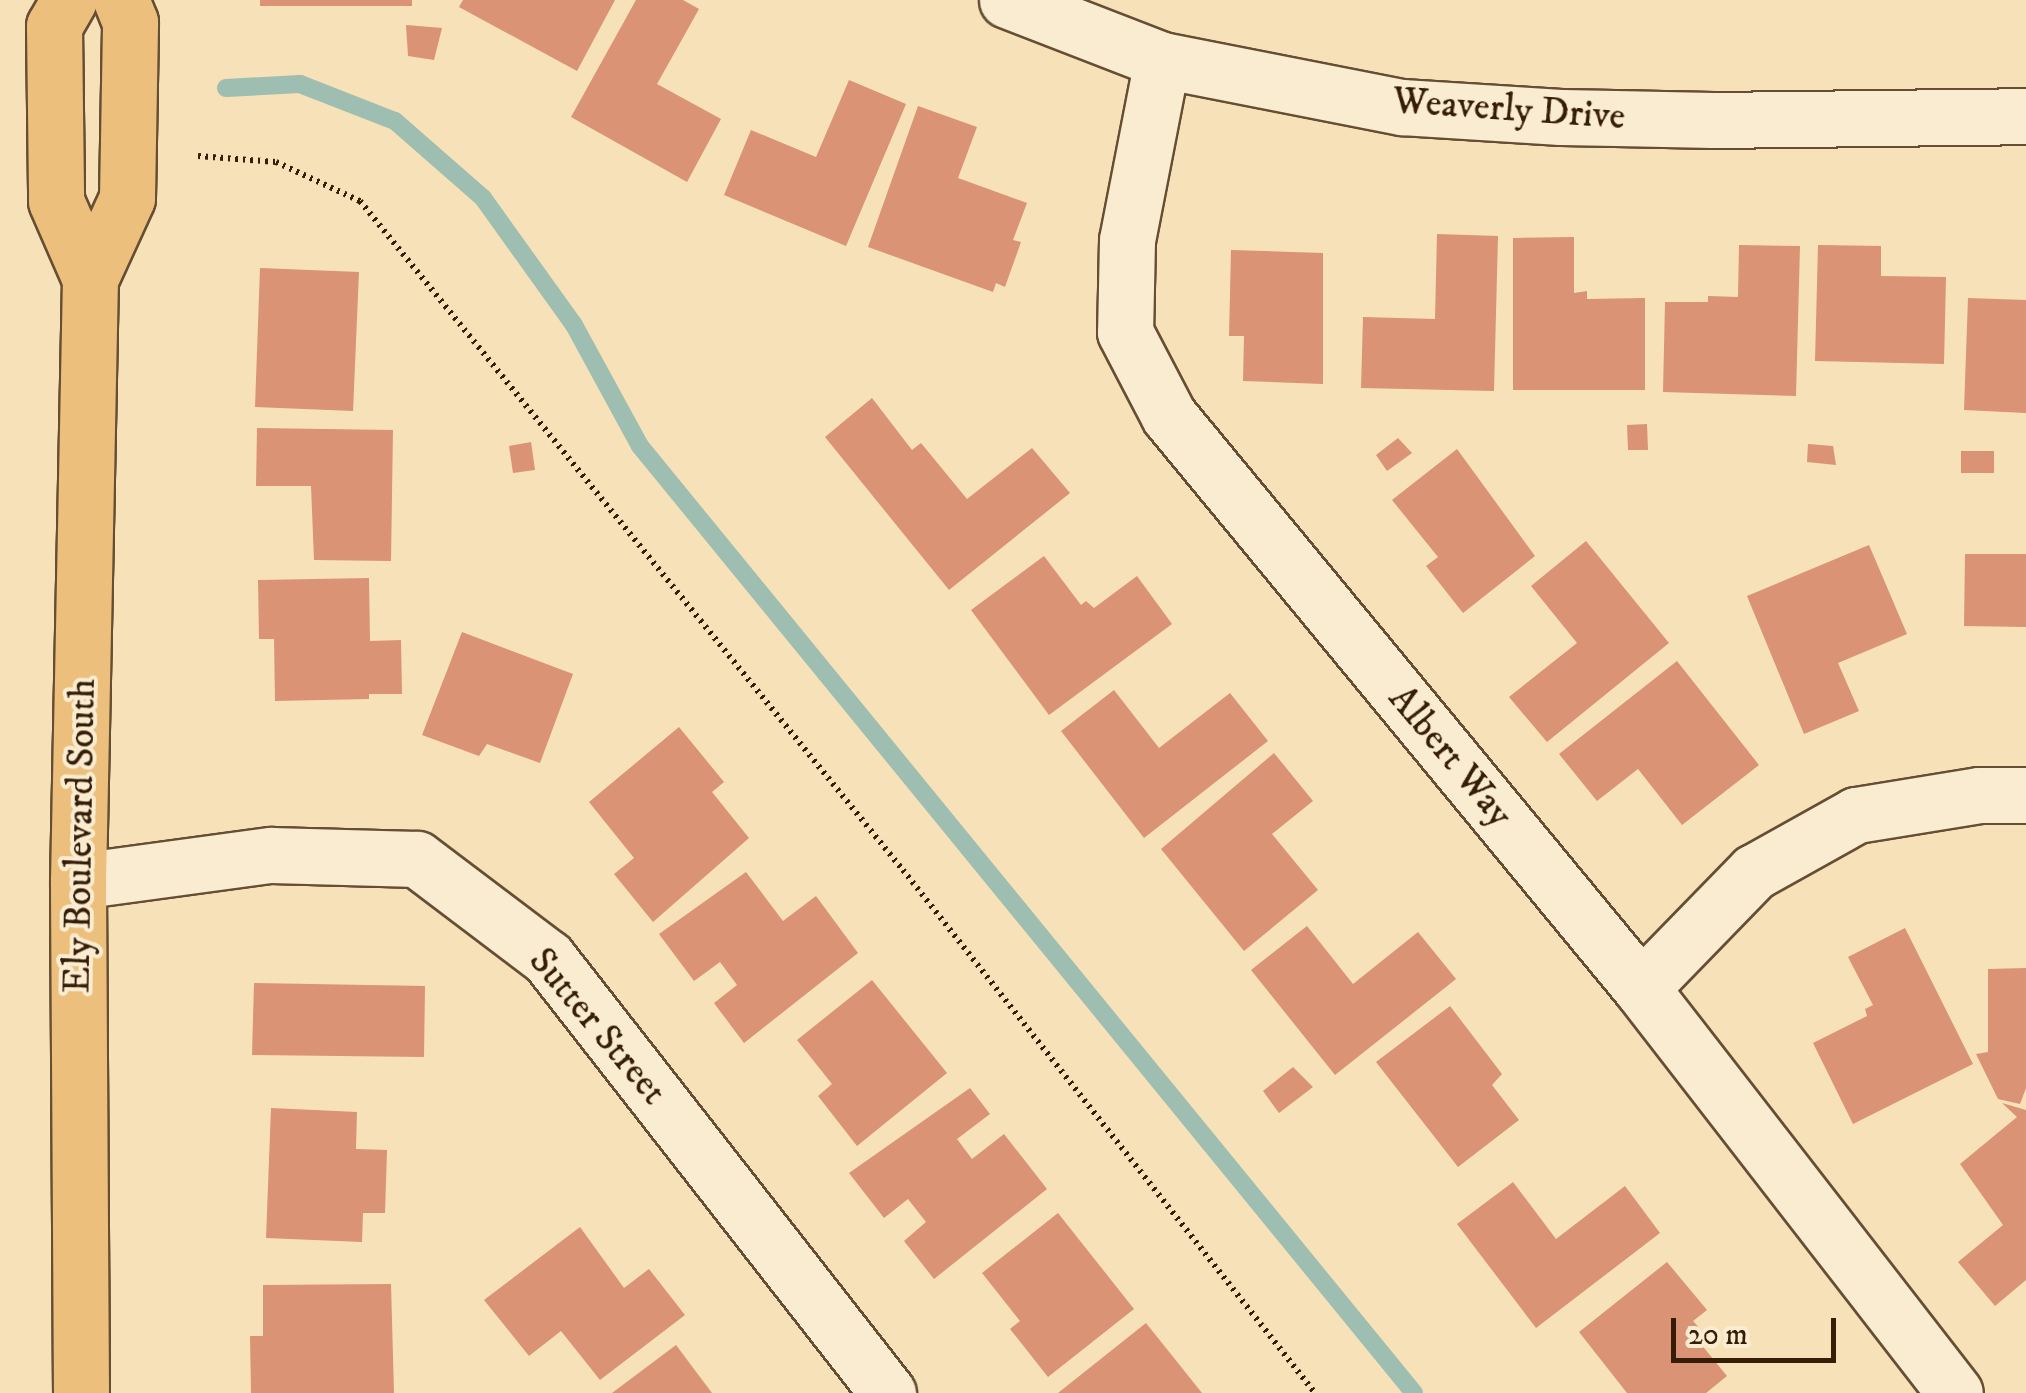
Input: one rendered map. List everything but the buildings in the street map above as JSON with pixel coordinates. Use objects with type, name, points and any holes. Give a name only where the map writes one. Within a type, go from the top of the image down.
[{"type":"main road","name":"Ely Boulevard South","points":[[69,0],[54,26],[56,201],[90,279]]},
{"type":"main road","name":"Ely Boulevard South","points":[[80,1393],[78,882],[90,279],[126,198],[130,22],[121,0]]},
{"type":"street","name":"Weaverly Drive","points":[[1007,0],[1162,60],[1402,107],[1521,115],[1713,120],[2026,116]]},
{"type":"street","name":"Albert Way","points":[[1162,60],[1128,240],[1125,332],[1169,416],[1641,988],[1955,1393]]},
{"type":"street","points":[[1641,988],[1754,872],[1856,815],[1979,795],[2026,795]]},
{"type":"street","name":"Sutter Street","points":[[78,882],[271,856],[417,859],[548,958],[888,1393]]},
{"type":"path","points":[[198,156],[276,162],[360,201],[891,855],[1315,1393]]},
{"type":"waterway","points":[[226,88],[300,84],[395,121],[483,198],[574,325],[640,446],[1414,1393]]}]
